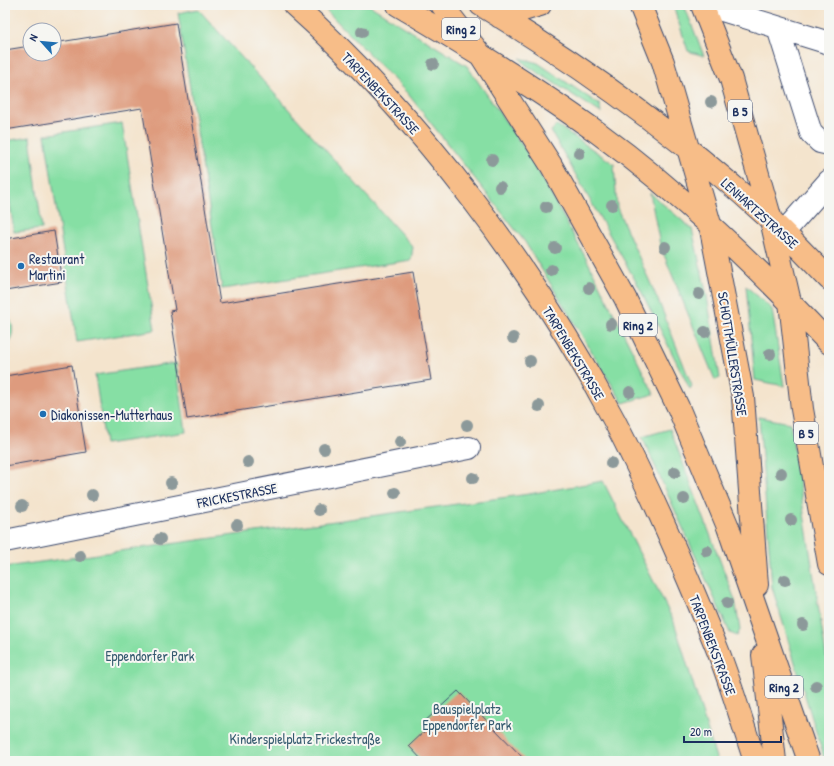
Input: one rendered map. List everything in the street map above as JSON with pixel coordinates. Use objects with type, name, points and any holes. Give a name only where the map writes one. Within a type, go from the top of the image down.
[{"type":"main road","name":"TARPENBEKSTRASSE","points":[[294,5],[315,23],[388,99],[446,167],[515,258],[557,322],[614,420],[660,517],[717,648],[755,761]]},
{"type":"main road","points":[[398,5],[480,54],[596,132],[710,224],[790,302],[829,343]]},
{"type":"main road","name":"Ring 2","points":[[442,5],[480,54],[551,165],[628,305],[691,436],[728,527],[809,761]]},
{"type":"main road","points":[[481,5],[620,97],[689,149]]},
{"type":"main road","points":[[500,17],[540,5]]},
{"type":"main road","name":"SCHOTTMÜLLERSTRASSE","points":[[640,5],[663,62],[710,224],[743,397],[758,613],[775,761]]},
{"type":"main road","name":"B 5","points":[[702,5],[731,79],[777,226],[790,302],[802,409],[829,564]]},
{"type":"main road","name":"LENHARTZSTRASSE","points":[[689,149],[777,226],[829,279]]},
{"type":"street","points":[[706,5],[829,43]]},
{"type":"street","points":[[778,28],[811,134],[820,142],[829,144]]},
{"type":"street","points":[[777,226],[829,181]]},
{"type":"street","name":"FRICKESTRASSE","points":[[5,541],[469,448]]},
{"type":"green space","points":[[321,5],[369,5],[467,66],[531,158],[588,262],[654,394],[623,403],[525,242],[408,94]]},
{"type":"green space","points":[[673,5],[684,5],[704,56],[688,51]]},
{"type":"green space","points":[[198,9],[413,247],[411,260],[222,289],[178,13]]},
{"type":"green space","points":[[520,58],[538,63],[600,105],[601,113],[526,65]]},
{"type":"green space","points":[[122,123],[155,330],[77,342],[45,135]]},
{"type":"green space","points":[[557,125],[614,164],[617,208],[661,307],[692,386],[690,389],[639,287],[551,131]]},
{"type":"green space","points":[[30,137],[42,229],[14,232],[5,170],[5,141]]},
{"type":"green space","points":[[650,193],[692,229],[707,296],[720,378],[715,380],[660,245]]},
{"type":"green space","points":[[746,286],[772,309],[784,386],[755,380]]},
{"type":"green space","points":[[5,312],[12,325],[12,333],[9,342],[5,346]]},
{"type":"green space","points":[[176,363],[186,432],[105,444],[95,375]]},
{"type":"green space","points":[[759,417],[790,423],[829,675],[829,761],[825,761],[772,587]]},
{"type":"green space","points":[[670,429],[735,600],[740,630],[737,636],[730,633],[642,437]]},
{"type":"green space","name":"Eppendorfer Park","points":[[603,481],[674,622],[717,761],[5,761],[5,567],[529,494]]},
{"type":"building","points":[[176,23],[220,303],[413,272],[431,380],[187,419],[170,311],[175,310],[142,108],[5,130],[5,50],[22,47],[22,62],[62,62],[62,42]]},
{"type":"building","points":[[54,231],[62,282],[5,291],[5,239]]},
{"type":"building","name":"Diakonissen-Mutterhaus","points":[[72,365],[86,452],[5,466],[5,376]]},
{"type":"building","points":[[458,691],[526,761],[423,761],[409,746],[428,728],[423,723]]},
{"type":"place","name":"Restaurant Martini","points":[[21,266]]},
{"type":"place","name":"Diakonissen-Mutterhaus","points":[[43,414]]},
{"type":"park label","name":"Bauspielplatz Eppendorfer Park","points":[[467,716]]},
{"type":"park label","name":"Kinderspielplatz Frickestraße","points":[[305,738]]}]
